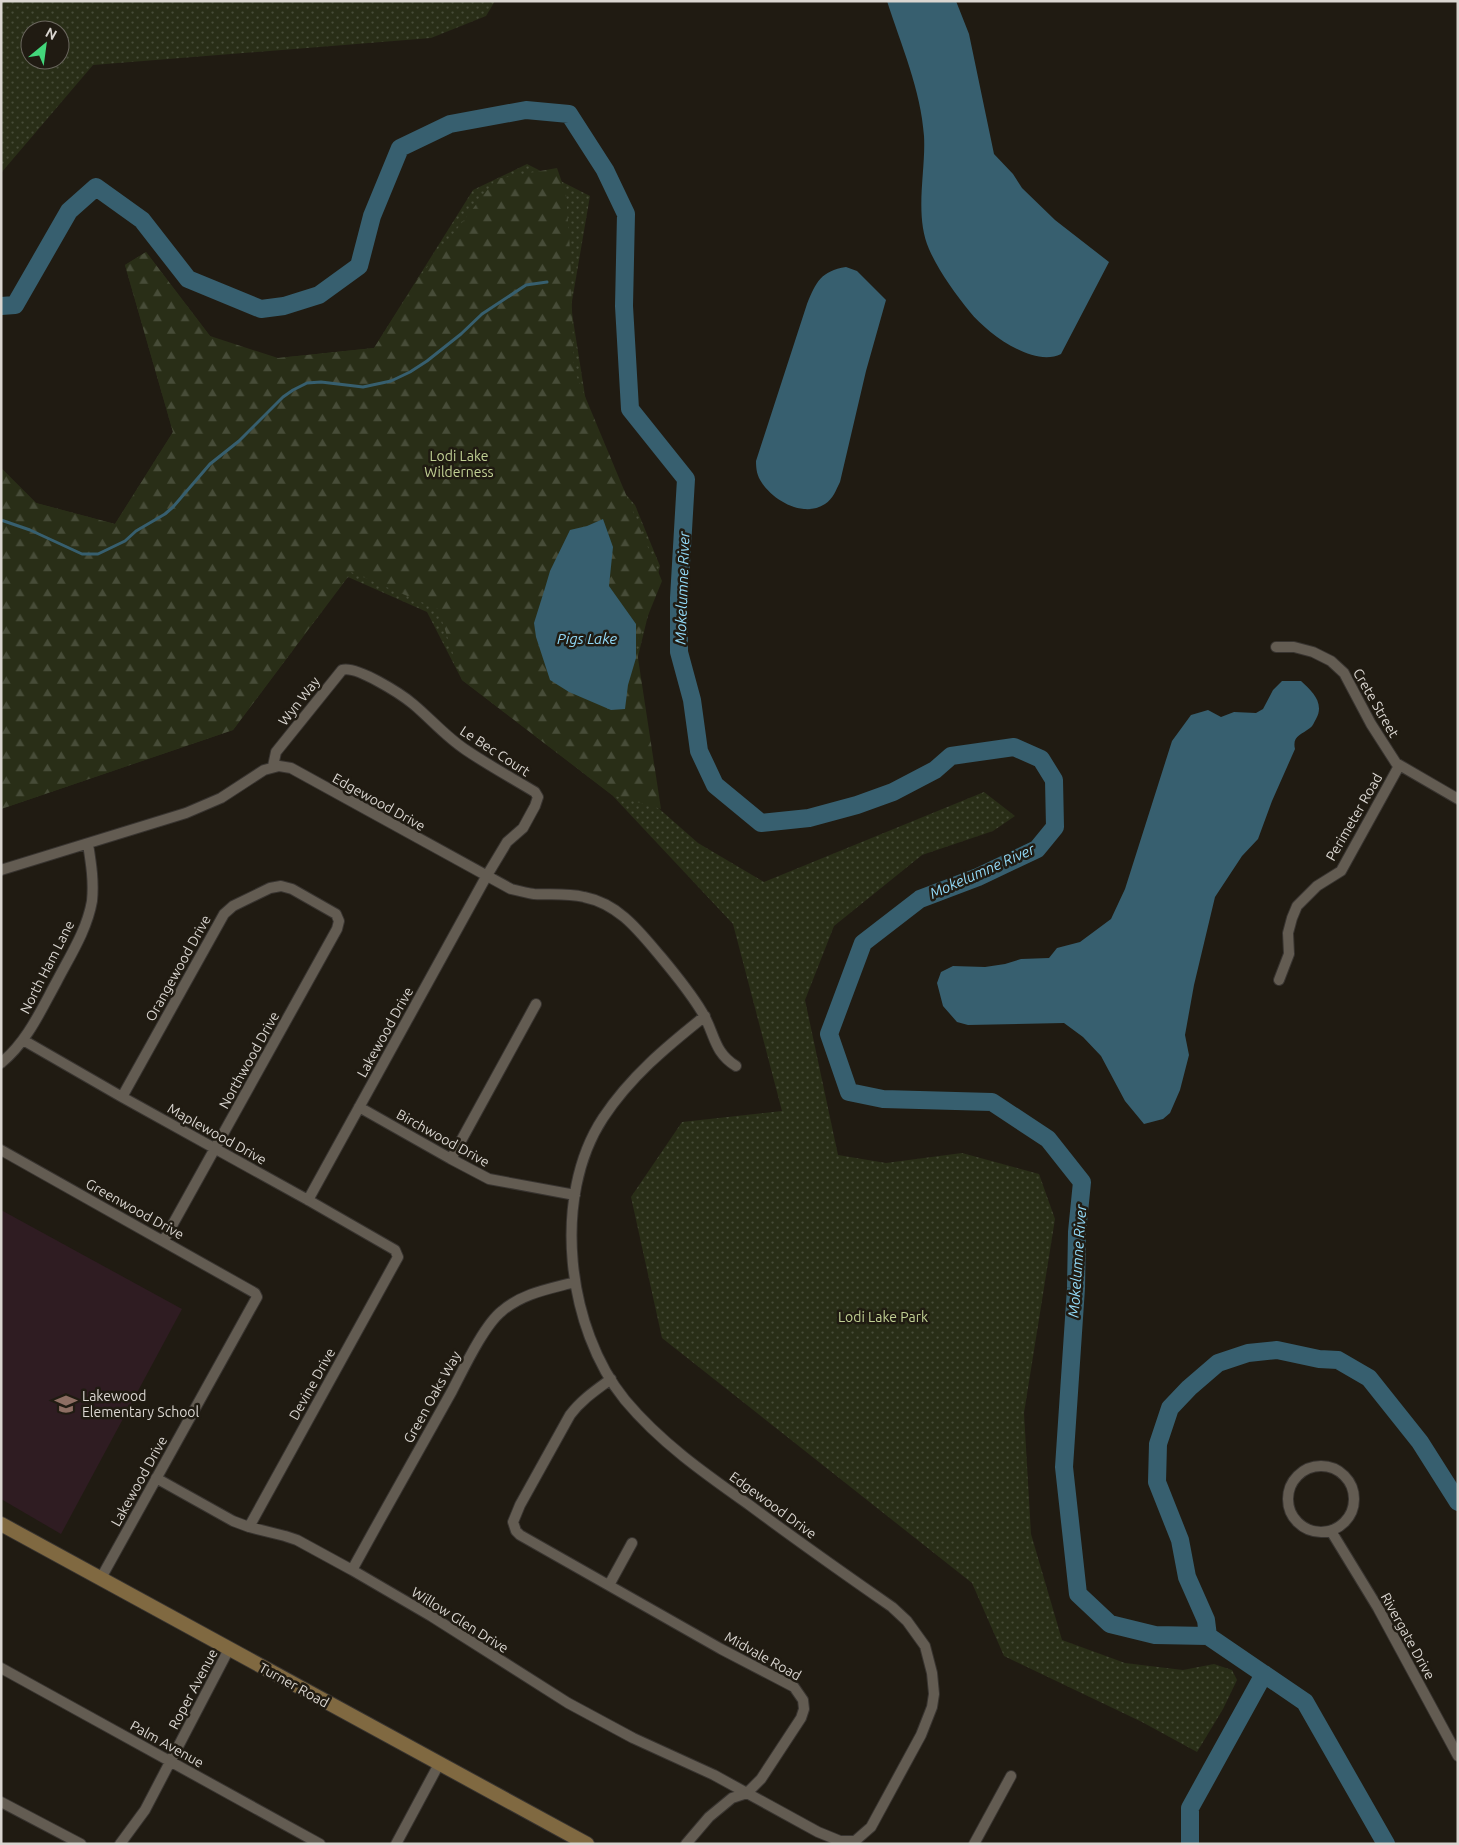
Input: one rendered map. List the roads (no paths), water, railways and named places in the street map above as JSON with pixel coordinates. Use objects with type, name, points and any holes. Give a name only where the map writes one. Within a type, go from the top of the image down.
[{"type":"main road","name":"Turner Road","points":[[1,1524],[587,1844]]},
{"type":"street","name":"Crete Street","points":[[1276,647],[1294,646],[1313,652],[1331,661],[1344,673],[1371,724],[1396,763],[1417,777],[1458,799]]},
{"type":"street","name":"Wyn Way","points":[[273,766],[276,752],[342,670],[347,668],[359,672]]},
{"type":"street","name":"Le Bec Court","points":[[359,672],[413,704],[439,729],[464,749],[535,792],[538,797],[535,806],[523,828],[507,842],[486,877]]},
{"type":"street","points":[[1,870],[186,813],[222,798],[273,766]]},
{"type":"street","name":"Edgewood Drive","points":[[273,766],[291,768],[486,877],[511,889],[534,894],[584,897],[603,903],[618,912],[632,923],[689,990],[704,1016],[720,1052],[726,1060],[736,1066]]},
{"type":"street","name":"Perimeter Road","points":[[1279,980],[1289,954],[1288,933],[1297,906],[1317,886],[1341,871],[1399,766]]},
{"type":"street","name":"North Ham Lane","points":[[1,1063],[24,1040],[77,944],[88,917],[92,901],[93,876],[88,844]]},
{"type":"street","name":"Lakewood Drive","points":[[308,1200],[486,877]]},
{"type":"street","name":"Orangewood Drive","points":[[122,1097],[224,914],[228,910],[270,888],[281,886],[292,889],[338,917]]},
{"type":"street","name":"Northwood Drive","points":[[164,1240],[337,928],[338,917]]},
{"type":"street","points":[[451,1160],[536,1004]]},
{"type":"street","name":"Edgewood Drive","points":[[704,1016],[658,1053],[622,1090],[601,1120],[587,1149],[575,1195],[572,1243],[575,1282],[584,1319],[596,1351],[611,1379],[625,1400],[643,1420],[690,1462],[892,1607],[907,1621],[929,1656],[934,1694],[932,1707],[920,1735],[871,1827],[855,1841],[840,1841],[818,1832],[747,1793]]},
{"type":"street","name":"Maplewood Drive","points":[[24,1040],[122,1097],[308,1200],[395,1250],[397,1253]]},
{"type":"street","name":"Birchwood Drive","points":[[360,1107],[451,1160],[489,1179],[575,1195]]},
{"type":"street","name":"Greenwood Drive","points":[[1,1150],[164,1240],[255,1293]]},
{"type":"street","name":"Devine Drive","points":[[249,1527],[398,1257],[397,1253]]},
{"type":"street","name":"Green Oaks Way","points":[[352,1570],[465,1366],[484,1333],[500,1312],[515,1301],[533,1292],[575,1282]]},
{"type":"street","name":"Lakewood Drive","points":[[101,1578],[257,1297],[255,1293]]},
{"type":"street","name":"Midvale Road","points":[[611,1379],[588,1395],[570,1415],[520,1504],[513,1522],[520,1536],[800,1693],[804,1709],[801,1718],[761,1779],[747,1793]]},
{"type":"street","points":[[1313,1466],[1327,1466],[1339,1470],[1348,1479],[1354,1492],[1354,1506],[1349,1518],[1341,1526],[1331,1531],[1315,1532],[1299,1525],[1292,1515],[1288,1504],[1288,1492],[1294,1479],[1313,1466]]},
{"type":"street","name":"Willow Glen Drive","points":[[156,1478],[233,1521],[297,1540],[431,1616],[568,1703],[633,1738],[714,1775],[747,1793]]},
{"type":"street","name":"Rivergate Drive","points":[[1331,1531],[1378,1608],[1458,1756]]},
{"type":"street","points":[[608,1585],[632,1543]]},
{"type":"street","name":"Roper Avenue","points":[[120,1844],[145,1810],[229,1649]]},
{"type":"street","name":"Palm Avenue","points":[[1,1668],[320,1844]]},
{"type":"street","points":[[396,1844],[439,1764]]},
{"type":"street","points":[[974,1844],[1011,1776]]},
{"type":"street","points":[[686,1844],[708,1817],[732,1798],[747,1793]]},
{"type":"street","points":[[1,1802],[81,1844]]},
{"type":"water","points":[[887,1],[956,1],[969,34],[994,154],[1013,174],[1022,188],[1055,220],[1109,262],[1061,354],[1050,357],[1024,352],[1011,346],[987,329],[959,298],[937,265],[929,249],[922,222],[921,208],[924,150],[922,119],[910,68]]},
{"type":"water","points":[[846,267],[857,271],[886,300],[866,371],[840,482],[832,497],[825,504],[817,508],[799,508],[790,506],[767,490],[759,478],[756,461],[810,296],[820,279],[831,271]]},
{"type":"water","name":"Pigs Lake","points":[[603,519],[613,547],[609,586],[636,624],[636,658],[628,685],[625,709],[611,710],[569,692],[550,680],[536,637],[534,623],[550,571],[570,530],[587,526]]},
{"type":"water","points":[[1282,681],[1301,681],[1316,698],[1319,708],[1318,713],[1312,726],[1296,738],[1295,749],[1272,801],[1258,839],[1242,856],[1215,897],[1194,985],[1185,1035],[1189,1055],[1180,1090],[1170,1113],[1163,1119],[1144,1124],[1125,1101],[1101,1056],[1083,1037],[1064,1023],[968,1025],[957,1022],[943,1006],[937,983],[941,972],[953,966],[985,967],[1021,959],[1049,958],[1057,948],[1080,942],[1111,919],[1125,889],[1172,741],[1191,715],[1208,710],[1221,717],[1234,712],[1256,713],[1263,709],[1273,690]]},
{"type":"waterway","name":"Mokelumne River","points":[[1,306],[15,305],[69,211],[96,187],[142,220],[188,279],[261,309],[284,306],[319,295],[359,266],[372,216],[400,148],[450,124],[526,110],[569,114],[605,170],[626,214],[624,306],[630,409],[686,479],[679,598],[679,652],[692,700],[699,751],[715,785],[761,823],[809,818],[857,805],[893,792],[935,770],[951,756],[1014,747],[1041,759],[1054,780],[1055,827],[1037,849],[978,877],[920,899],[863,943],[829,1034],[849,1092],[883,1099],[992,1102],[1048,1139],[1082,1182],[1077,1232],[1076,1288],[1064,1467],[1078,1594],[1110,1624],[1155,1635],[1208,1636],[1206,1620],[1187,1577],[1180,1540],[1157,1482],[1158,1444],[1170,1408],[1189,1388],[1218,1363],[1248,1353],[1277,1350],[1319,1359],[1338,1360],[1369,1378],[1420,1442],[1458,1502]]},
{"type":"waterway","points":[[1,520],[30,530],[82,554],[98,554],[125,541],[136,531],[165,514],[210,464],[239,441],[283,397],[293,390],[307,383],[321,382],[363,387],[391,381],[427,361],[461,334],[482,314],[526,285],[547,282]]},
{"type":"waterway","points":[[1208,1636],[1305,1702],[1386,1844]]},
{"type":"waterway","points":[[1190,1844],[1190,1808],[1264,1674]]},
{"type":"place","name":"Lakewood Elementary School","points":[[66,1404]]},
{"type":"park label","name":"Lodi Lake Wilderness","points":[[459,464]]},
{"type":"park label","name":"Lodi Lake Park","points":[[883,1317]]}]
